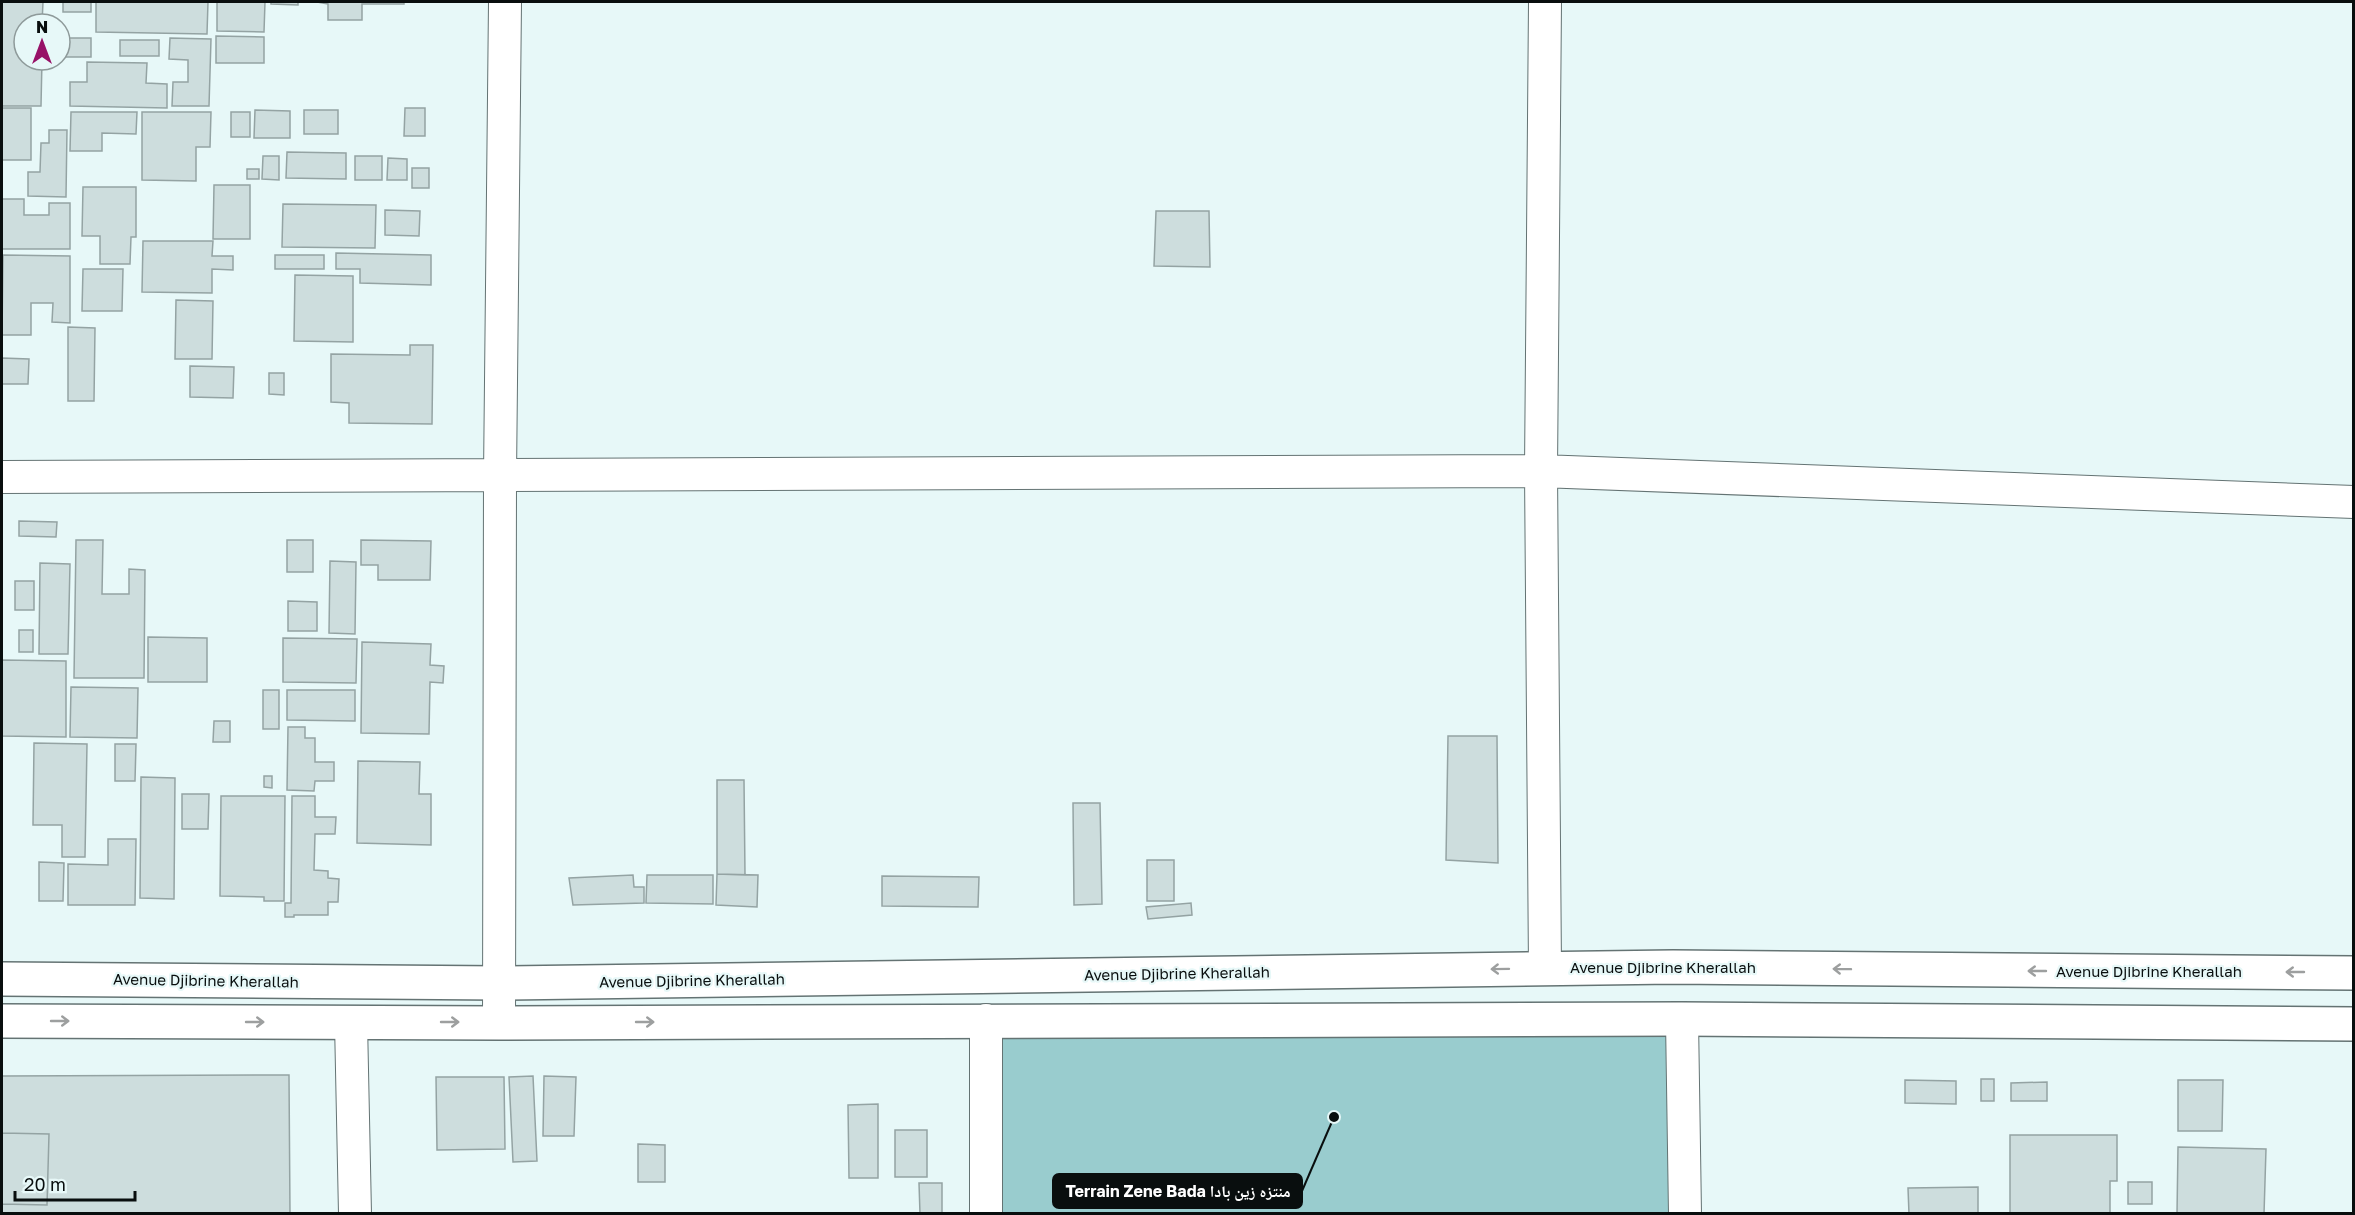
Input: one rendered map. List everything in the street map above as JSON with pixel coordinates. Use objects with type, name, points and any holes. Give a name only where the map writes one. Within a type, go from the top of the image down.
[{"type":"street","points":[[499,1023],[500,476],[505,2]]},
{"type":"street","points":[[1545,2],[1541,471],[1545,969]]},
{"type":"street","points":[[2,477],[1541,471],[2354,502]]},
{"type":"street","name":"Avenue Djibrine Kherallah","points":[[2,979],[500,983],[1672,967],[2354,973]]},
{"type":"street","points":[[1682,1019],[1685,1214]]},
{"type":"street","points":[[2,1021],[499,1023],[1682,1019],[2354,1024]]},
{"type":"street","points":[[986,1020],[986,1214]]},
{"type":"street","points":[[351,1022],[354,1214]]},
{"type":"shaded area","points":[[1682,1019],[1682,1213],[986,1213],[986,1020]]},
{"type":"building","points":[[2,2],[43,2],[43,12],[12,12],[12,72],[42,72],[41,106],[2,106]]},
{"type":"building","points":[[63,2],[91,2],[91,12],[63,12]]},
{"type":"building","points":[[96,2],[208,2],[207,34],[96,32]]},
{"type":"building","points":[[217,2],[265,2],[264,32],[217,31]]},
{"type":"building","points":[[271,2],[298,2],[298,5],[271,4]]},
{"type":"building","points":[[317,2],[404,2],[404,4],[362,4],[362,20],[328,20],[328,4]]},
{"type":"building","points":[[216,36],[264,37],[264,63],[216,63]]},
{"type":"building","points":[[72,38],[91,38],[91,57],[72,57]]},
{"type":"building","points":[[170,38],[211,39],[209,106],[172,106],[173,82],[188,82],[188,60],[169,59]]},
{"type":"building","points":[[120,40],[159,40],[159,56],[120,56]]},
{"type":"building","points":[[87,62],[147,63],[146,83],[167,84],[167,108],[70,106],[70,82],[87,82]]},
{"type":"building","points":[[2,108],[31,108],[31,160],[2,160]]},
{"type":"building","points":[[405,108],[425,108],[425,136],[404,136]]},
{"type":"building","points":[[255,110],[290,111],[290,138],[254,138]]},
{"type":"building","points":[[304,110],[338,110],[338,134],[304,134]]},
{"type":"building","points":[[71,112],[137,112],[136,134],[102,133],[102,151],[70,151]]},
{"type":"building","points":[[142,112],[211,112],[210,147],[196,147],[196,181],[142,180]]},
{"type":"building","points":[[231,112],[250,112],[250,137],[231,137]]},
{"type":"building","points":[[49,130],[67,130],[66,197],[28,196],[28,172],[40,172],[41,143],[49,143]]},
{"type":"building","points":[[287,152],[346,153],[346,179],[286,178]]},
{"type":"building","points":[[263,156],[279,156],[279,180],[262,179]]},
{"type":"building","points":[[355,156],[382,156],[382,180],[355,180]]},
{"type":"building","points":[[388,158],[407,159],[407,180],[387,180]]},
{"type":"building","points":[[412,168],[429,168],[429,188],[412,188]]},
{"type":"building","points":[[247,169],[259,169],[259,179],[247,179]]},
{"type":"building","points":[[214,185],[250,185],[250,239],[213,239]]},
{"type":"building","points":[[83,187],[136,187],[136,237],[131,237],[130,264],[100,264],[100,236],[82,236]]},
{"type":"building","points":[[2,199],[24,199],[24,215],[49,215],[49,203],[70,203],[70,249],[2,249]]},
{"type":"building","points":[[283,204],[376,205],[375,248],[282,247]]},
{"type":"building","points":[[385,210],[420,211],[419,236],[385,235]]},
{"type":"building","points":[[1156,211],[1209,211],[1210,267],[1154,266]]},
{"type":"building","points":[[143,241],[213,241],[212,256],[233,256],[233,270],[212,269],[212,293],[142,292]]},
{"type":"building","points":[[336,253],[431,255],[431,285],[360,283],[360,269],[336,269]]},
{"type":"building","points":[[3,255],[70,256],[70,323],[52,322],[53,303],[31,303],[31,335],[2,335]]},
{"type":"building","points":[[275,255],[324,255],[324,269],[275,269]]},
{"type":"building","points":[[83,269],[123,269],[122,311],[82,311]]},
{"type":"building","points":[[295,275],[353,276],[353,342],[294,341]]},
{"type":"building","points":[[176,300],[213,301],[212,359],[175,359]]},
{"type":"building","points":[[68,327],[95,328],[94,401],[68,401]]},
{"type":"building","points":[[410,345],[433,345],[432,424],[349,423],[349,403],[331,402],[331,354],[410,355]]},
{"type":"building","points":[[2,358],[29,359],[28,384],[2,384]]},
{"type":"building","points":[[190,366],[234,367],[233,398],[190,397]]},
{"type":"building","points":[[269,373],[284,373],[284,395],[269,394]]},
{"type":"building","points":[[19,521],[57,522],[56,537],[19,536]]},
{"type":"building","points":[[76,540],[103,540],[102,594],[129,594],[129,569],[145,570],[144,678],[74,678]]},
{"type":"building","points":[[287,540],[313,540],[313,572],[287,572]]},
{"type":"building","points":[[361,540],[431,541],[430,580],[378,580],[378,565],[361,565]]},
{"type":"building","points":[[330,561],[356,562],[355,634],[329,633]]},
{"type":"building","points":[[40,563],[70,564],[68,654],[39,654]]},
{"type":"building","points":[[15,581],[34,581],[34,610],[15,610]]},
{"type":"building","points":[[288,601],[317,602],[317,631],[288,631]]},
{"type":"building","points":[[19,630],[33,630],[33,652],[19,652]]},
{"type":"building","points":[[148,637],[207,638],[207,682],[148,682]]},
{"type":"building","points":[[283,638],[357,639],[356,683],[283,682]]},
{"type":"building","points":[[362,642],[431,644],[430,665],[444,666],[443,683],[430,682],[429,734],[361,733]]},
{"type":"building","points":[[2,660],[66,661],[66,737],[2,736]]},
{"type":"building","points":[[71,687],[138,688],[137,738],[70,737]]},
{"type":"building","points":[[263,690],[279,690],[279,729],[263,729]]},
{"type":"building","points":[[287,690],[355,690],[355,721],[287,720]]},
{"type":"building","points":[[214,721],[230,721],[230,742],[213,742]]},
{"type":"building","points":[[288,727],[305,727],[305,738],[315,738],[315,762],[334,762],[334,781],[315,781],[314,791],[287,790]]},
{"type":"building","points":[[1448,736],[1497,736],[1498,863],[1446,860]]},
{"type":"building","points":[[34,743],[87,744],[85,857],[62,857],[62,825],[33,825]]},
{"type":"building","points":[[115,744],[136,744],[135,781],[115,781]]},
{"type":"building","points":[[358,761],[420,762],[419,794],[431,794],[431,845],[357,843]]},
{"type":"building","points":[[264,776],[272,776],[272,788],[264,787]]},
{"type":"building","points":[[141,777],[175,778],[174,899],[140,898]]},
{"type":"building","points":[[717,780],[744,780],[745,875],[717,874]]},
{"type":"building","points":[[182,794],[209,794],[208,829],[182,829]]},
{"type":"building","points":[[221,796],[285,796],[284,901],[264,901],[264,897],[220,896]]},
{"type":"building","points":[[292,796],[315,796],[315,817],[336,817],[335,834],[315,834],[314,870],[328,871],[328,878],[339,879],[338,902],[328,902],[328,915],[285,917],[285,903],[291,903]]},
{"type":"building","points":[[1073,803],[1100,803],[1102,904],[1074,905]]},
{"type":"building","points":[[108,839],[136,839],[135,905],[68,905],[68,864],[108,865]]},
{"type":"building","points":[[1147,860],[1174,860],[1174,901],[1147,901]]},
{"type":"building","points":[[39,862],[64,863],[63,901],[39,901]]},
{"type":"building","points":[[717,874],[758,875],[757,907],[716,905]]},
{"type":"building","points":[[633,875],[634,887],[644,887],[644,903],[573,905],[569,878]]},
{"type":"building","points":[[647,875],[713,875],[713,904],[646,903]]},
{"type":"building","points":[[882,876],[979,877],[978,907],[882,906]]},
{"type":"building","points":[[1191,903],[1192,915],[1148,919],[1146,907]]},
{"type":"building","points":[[289,1075],[290,1214],[2,1214],[2,1076]]},
{"type":"building","points":[[533,1076],[537,1161],[513,1162],[509,1077]]},
{"type":"building","points":[[544,1076],[576,1077],[574,1136],[543,1136]]},
{"type":"building","points":[[436,1077],[504,1077],[505,1149],[437,1150]]},
{"type":"building","points":[[1981,1079],[1994,1079],[1994,1101],[1981,1101]]},
{"type":"building","points":[[1905,1080],[1956,1081],[1956,1104],[1905,1103]]},
{"type":"building","points":[[2178,1080],[2223,1080],[2222,1131],[2178,1131]]},
{"type":"building","points":[[2047,1082],[2047,1101],[2011,1101],[2011,1083]]},
{"type":"building","points":[[878,1104],[878,1178],[849,1178],[848,1105]]},
{"type":"building","points":[[895,1130],[927,1130],[927,1177],[895,1177]]},
{"type":"building","points":[[2,1133],[49,1134],[47,1205],[2,1204]]},
{"type":"building","points":[[2010,1135],[2117,1135],[2117,1181],[2110,1181],[2110,1214],[2010,1214]]},
{"type":"building","points":[[638,1144],[665,1145],[665,1182],[638,1182]]},
{"type":"building","points":[[2178,1147],[2266,1149],[2264,1214],[2177,1214]]},
{"type":"building","points":[[2128,1182],[2152,1182],[2152,1204],[2128,1204]]},
{"type":"building","points":[[919,1183],[942,1183],[942,1214],[920,1214]]},
{"type":"building","points":[[1978,1187],[1978,1214],[1909,1214],[1908,1188]]},
{"type":"place","name":"Terrain Zene Bada منتزه زين بادا","points":[[1334,1117]]}]
